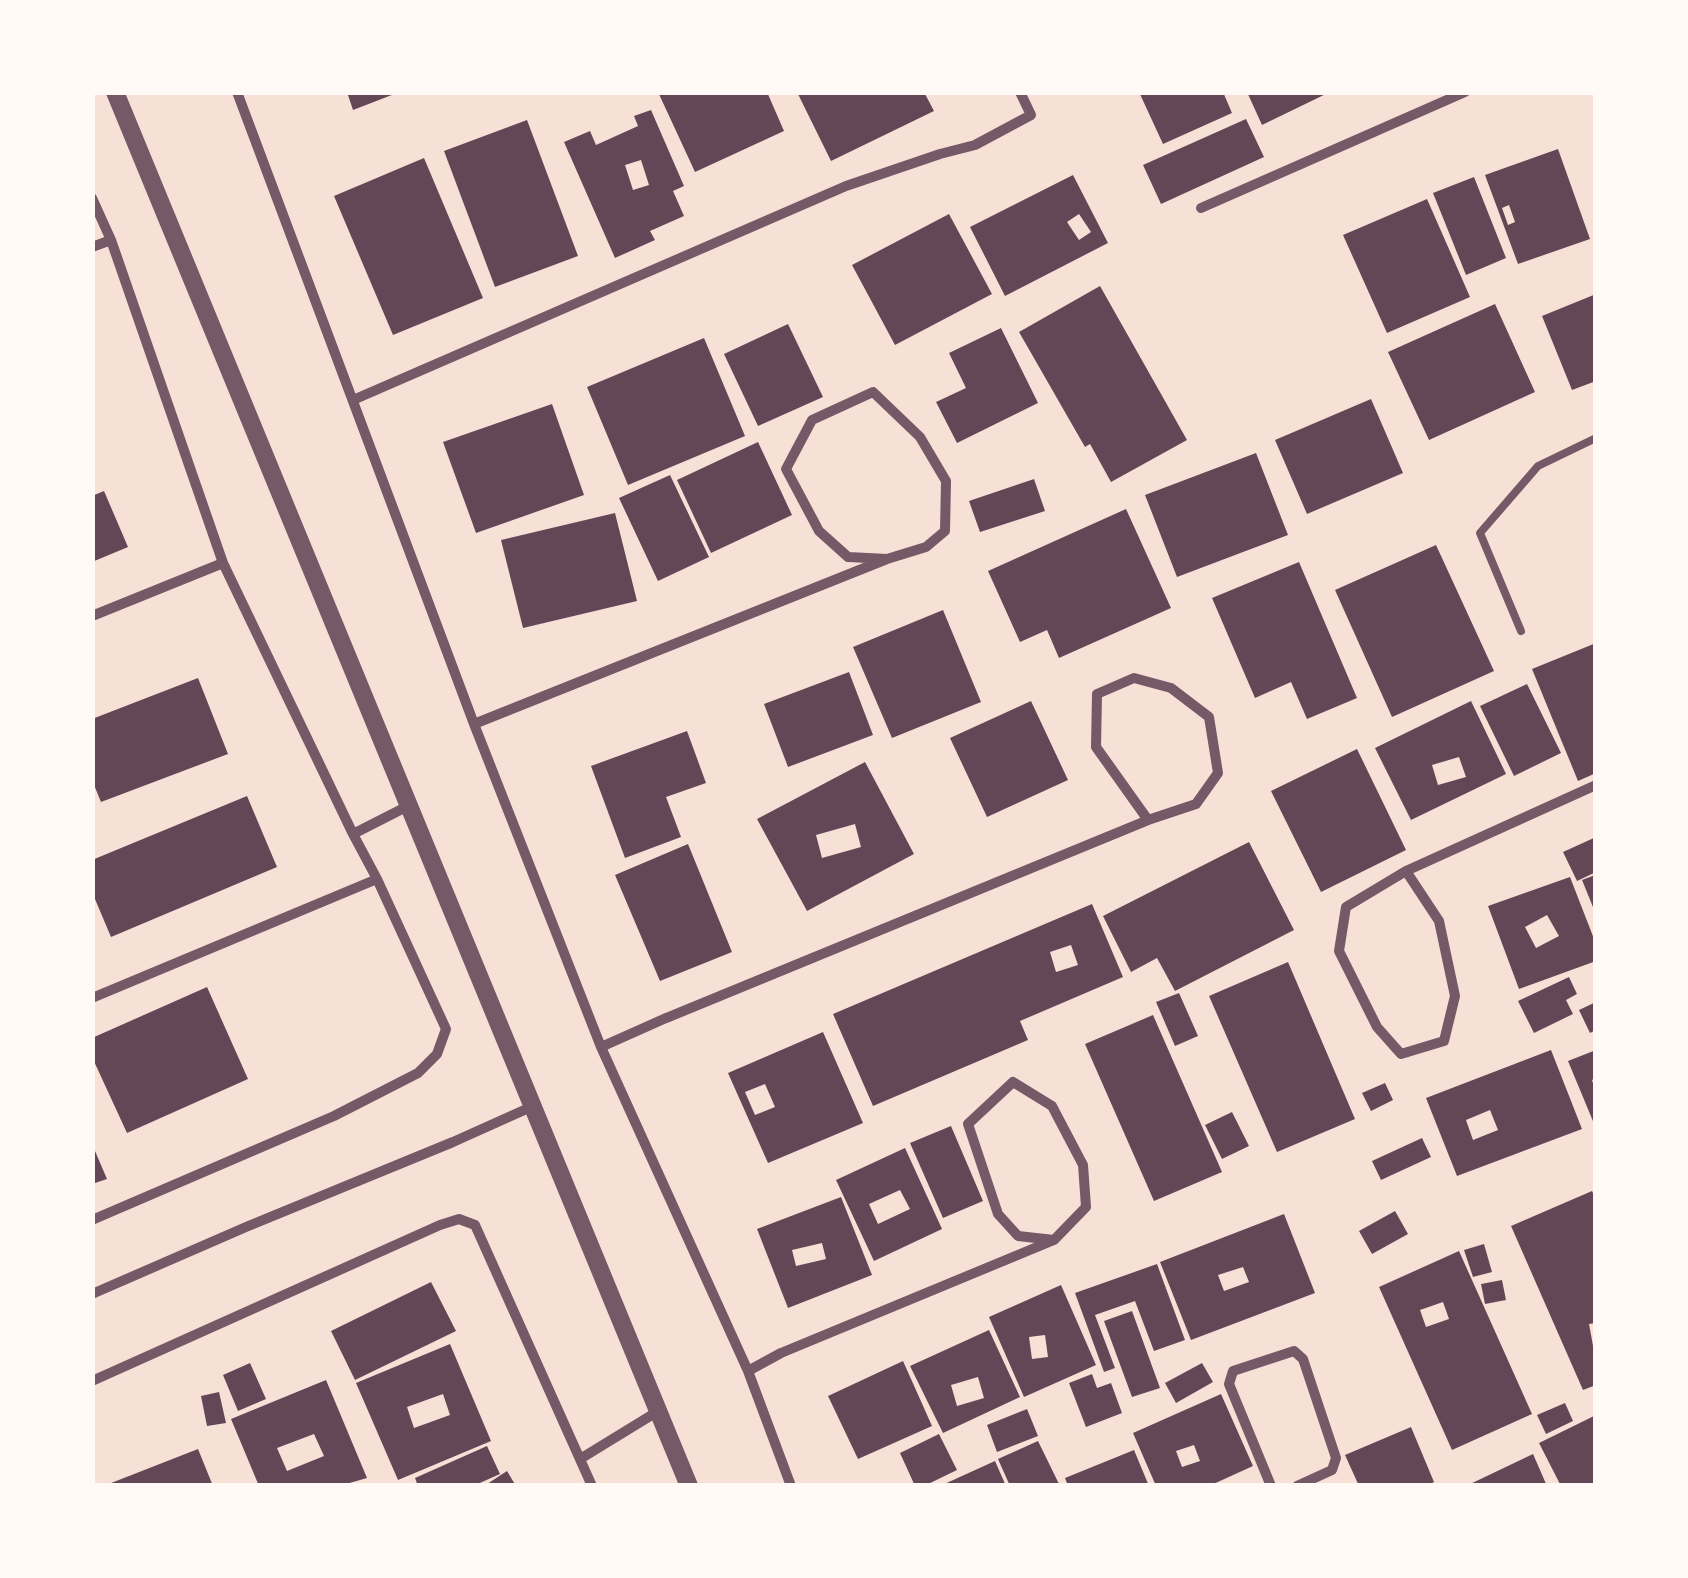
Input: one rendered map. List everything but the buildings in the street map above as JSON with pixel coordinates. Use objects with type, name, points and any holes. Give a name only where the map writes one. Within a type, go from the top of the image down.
[{"type":"street","points":[[116,92],[689,1486]]},
{"type":"street","points":[[237,92],[474,724],[602,1047],[748,1371],[791,1486]]},
{"type":"street","points":[[352,400],[846,186],[975,145],[1031,115],[1020,92]]},
{"type":"street","points":[[1201,208],[1465,92]]},
{"type":"street","points":[[92,198],[111,240],[223,563],[446,1029],[437,1054],[418,1073],[334,1116],[92,1220]]},
{"type":"street","points":[[92,247],[111,240]]},
{"type":"street","points":[[474,724],[887,559],[926,547],[945,531],[946,482],[920,437],[873,392],[812,420],[786,469],[819,530],[848,558],[887,559]]},
{"type":"street","points":[[92,616],[223,563]]},
{"type":"street","points":[[602,1047],[1148,820],[1196,804],[1218,773],[1209,717],[1172,688],[1134,678],[1097,694],[1096,747],[1148,820]]},
{"type":"street","points":[[1406,871],[1439,920],[1454,996],[1444,1041],[1401,1054],[1378,1027],[1339,951],[1346,907],[1406,871],[1596,785]]},
{"type":"street","points":[[353,834],[410,805]]},
{"type":"street","points":[[92,998],[377,879]]},
{"type":"street","points":[[748,1371],[781,1352],[1054,1240],[1086,1207],[1083,1165],[1052,1106],[1013,1082],[968,1124],[998,1214],[1018,1236],[1054,1240]]},
{"type":"street","points":[[92,1294],[532,1107]]},
{"type":"street","points":[[92,1381],[459,1218],[476,1225],[592,1486]]},
{"type":"street","points":[[1271,1486],[1229,1384],[1233,1371],[1294,1351],[1304,1359],[1336,1458],[1332,1470],[1296,1486]]},
{"type":"street","points":[[580,1459],[660,1410]]},
{"type":"lane","points":[[1521,631],[1480,533],[1538,466],[1596,438]]}]
